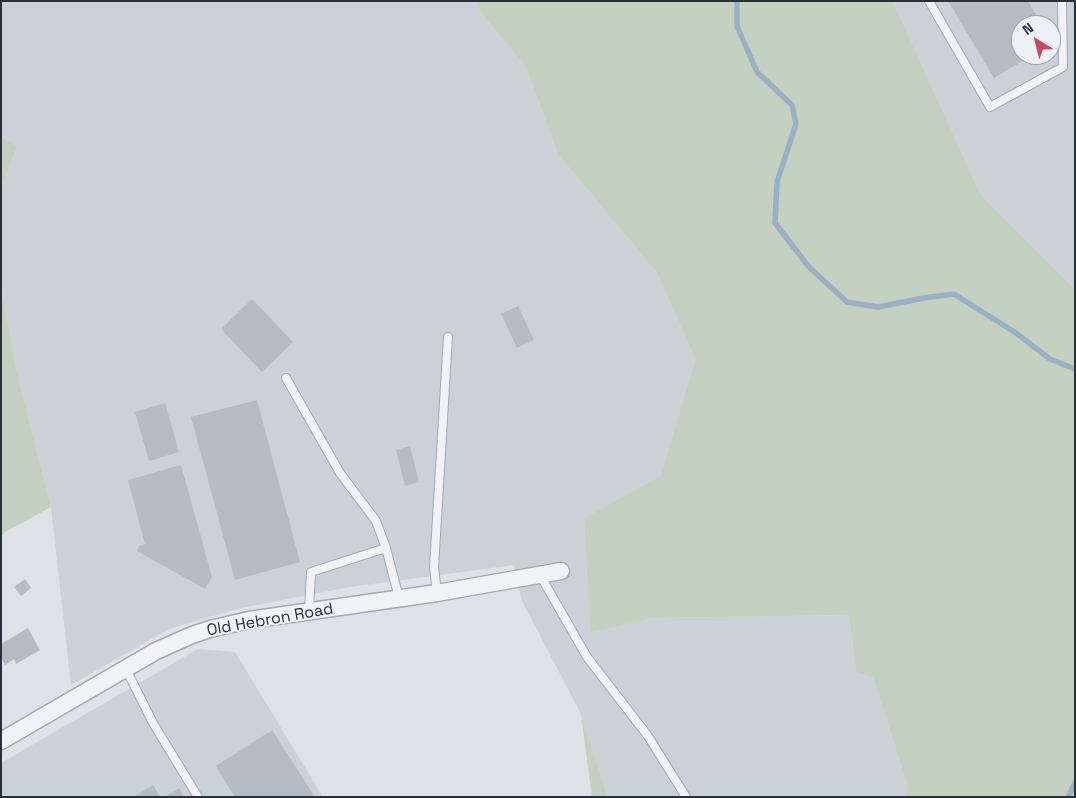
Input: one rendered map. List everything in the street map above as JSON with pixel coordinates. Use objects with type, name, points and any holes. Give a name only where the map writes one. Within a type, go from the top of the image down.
[{"type":"street","name":"Old Hebron Road","points":[[1,741],[156,651],[210,629],[249,620],[441,592],[561,571]]},
{"type":"lane","points":[[929,1],[990,107],[1063,67],[1062,1]]},
{"type":"lane","points":[[441,592],[434,567],[448,337]]},
{"type":"lane","points":[[286,378],[340,472],[376,521],[386,548],[399,598]]},
{"type":"lane","points":[[310,611],[311,572],[386,548]]},
{"type":"lane","points":[[540,575],[587,657],[648,736],[686,797]]},
{"type":"lane","points":[[126,669],[153,723],[198,797]]},
{"type":"shaded area","points":[[1,1],[475,1],[481,13],[526,67],[558,154],[657,273],[695,359],[661,475],[584,518],[590,631],[654,618],[849,615],[856,672],[873,678],[907,784],[907,797],[608,797],[581,714],[522,601],[514,565],[350,587],[241,608],[169,629],[71,685],[51,507],[17,372],[1,286],[1,189],[17,147],[1,136]]},
{"type":"shaded area","points":[[893,1],[1075,1],[1075,289],[981,195]]},
{"type":"shaded area","points":[[198,649],[235,652],[323,797],[1,797],[1,763]]},
{"type":"green space","points":[[475,1],[893,1],[981,195],[1075,289],[1075,797],[907,797],[907,784],[873,678],[856,672],[849,615],[654,618],[590,632],[584,518],[661,475],[695,359],[657,273],[558,154],[526,67],[481,13]]},
{"type":"green space","points":[[1,136],[17,147],[1,189]]},
{"type":"green space","points":[[1,286],[17,372],[51,507],[5,532],[1,537]]},
{"type":"green space","points":[[581,714],[608,797],[592,797]]},
{"type":"building","points":[[948,1],[1028,1],[1036,15],[1011,15],[1011,65],[1016,65],[994,78]]},
{"type":"building","points":[[252,299],[293,342],[262,372],[221,329]]},
{"type":"building","points":[[518,306],[534,340],[517,348],[501,314]]},
{"type":"building","points":[[257,400],[300,562],[235,580],[191,417]]},
{"type":"building","points":[[165,403],[179,452],[149,461],[135,412]]},
{"type":"building","points":[[410,446],[419,482],[405,486],[396,450]]},
{"type":"building","points":[[181,465],[212,577],[205,589],[137,551],[139,546],[145,544],[128,480]]},
{"type":"building","points":[[25,579],[31,588],[21,596],[14,587]]},
{"type":"building","points":[[28,628],[40,650],[16,664],[14,659],[5,665],[1,657],[1,644]]},
{"type":"building","points":[[272,730],[315,797],[235,797],[216,766]]},
{"type":"building","points":[[153,785],[160,797],[134,797]]},
{"type":"building","points":[[179,788],[184,797],[165,797]]},
{"type":"waterway","points":[[737,1],[737,26],[757,72],[792,105],[796,124],[777,182],[775,223],[809,267],[847,302],[878,307],[954,294],[1016,333],[1050,359],[1075,369]]},
{"type":"waterway","points":[[1068,797],[1075,783]]}]
